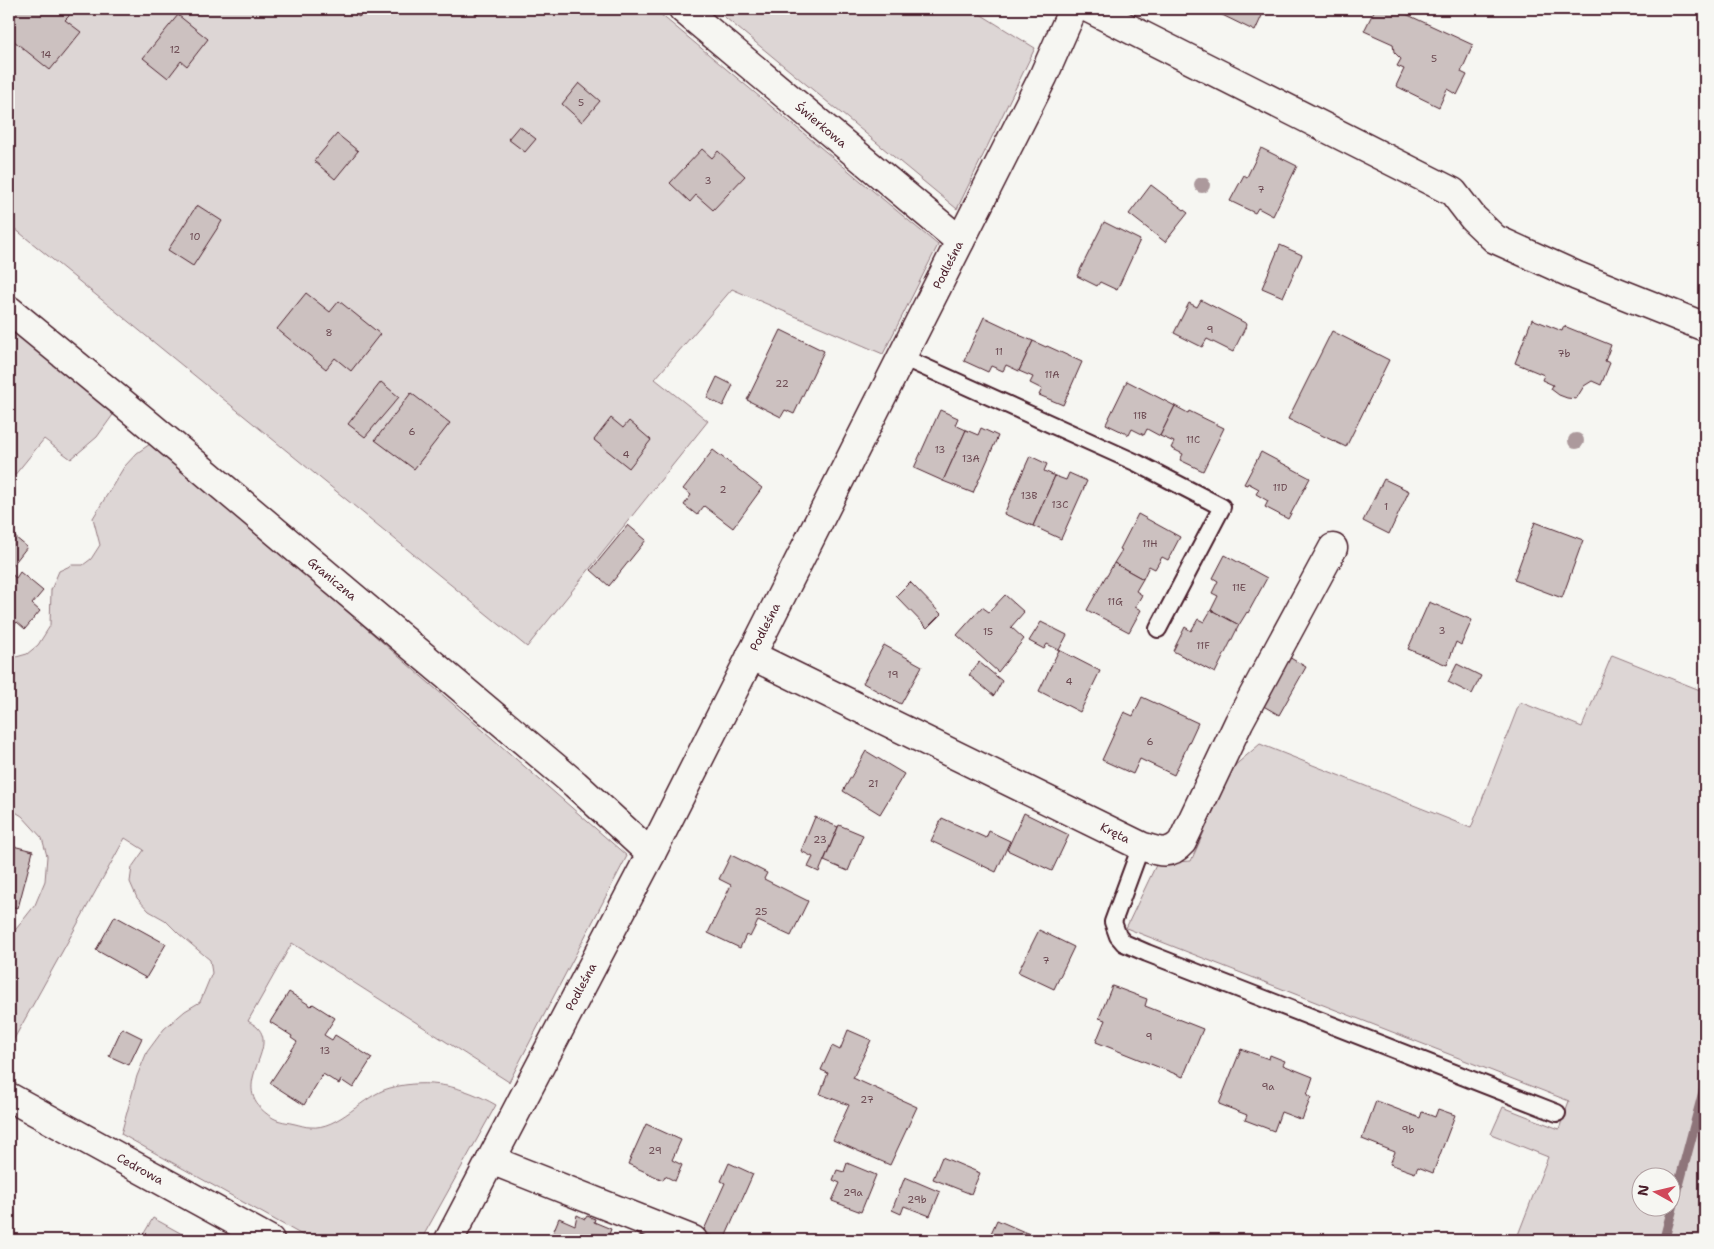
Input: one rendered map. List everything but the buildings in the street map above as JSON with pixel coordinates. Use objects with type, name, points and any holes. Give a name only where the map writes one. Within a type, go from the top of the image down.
[{"type":"street","name":"Świerkowa","points":[[683,9],[960,241]]},
{"type":"street","name":"Podleśna","points":[[449,1240],[651,854],[1043,77],[1073,9]]},
{"type":"street","points":[[1090,9],[1453,192],[1473,218],[1495,240],[1577,276],[1705,327]]},
{"type":"street","name":"Graniczna","points":[[9,310],[141,418],[568,778],[651,854]]},
{"type":"street","name":"Kręta","points":[[751,655],[1141,846],[1160,852],[1171,851],[1182,842],[1239,722],[1333,548]]},
{"type":"street","name":"Cedrowa","points":[[9,1097],[270,1240]]},
{"type":"street","points":[[491,1160],[693,1240]]},
{"type":"lane","points":[[902,357],[1137,462],[1222,507],[1158,629]]},
{"type":"lane","points":[[1141,846],[1113,922],[1118,936],[1124,943],[1557,1113]]},
{"type":"shaded area","points":[[9,9],[654,9],[938,245],[883,354],[732,289],[655,379],[708,421],[527,647],[9,224]]},
{"type":"shaded area","points":[[715,9],[864,9],[868,12],[871,9],[972,9],[1035,48],[957,209]]},
{"type":"shaded area","points":[[9,326],[115,412],[97,437],[71,459],[44,439],[9,482]]},
{"type":"shaded area","points":[[153,442],[627,856],[509,1082],[292,943],[248,1021],[257,1027],[263,1036],[263,1047],[252,1082],[253,1094],[259,1106],[278,1120],[306,1127],[321,1126],[341,1118],[380,1092],[404,1085],[418,1084],[432,1084],[458,1089],[484,1098],[496,1105],[421,1240],[311,1240],[121,1134],[137,1076],[147,1052],[164,1029],[185,1011],[200,1002],[212,973],[210,960],[165,920],[149,911],[137,898],[130,882],[132,867],[144,850],[125,838],[9,1048],[9,938],[35,905],[45,881],[47,856],[42,838],[22,816],[9,808],[9,659],[27,654],[38,645],[50,626],[51,590],[59,571],[72,565],[83,565],[91,559],[100,545],[93,518],[124,467],[137,453]]},
{"type":"shaded area","points":[[1612,655],[1705,692],[1705,1240],[1516,1240],[1548,1157],[1491,1134],[1503,1107],[1559,1129],[1569,1101],[1126,928],[1157,863],[1191,861],[1233,767],[1260,744],[1471,828],[1520,702],[1582,727]]},
{"type":"shaded area","points":[[153,1218],[193,1240],[140,1240]]},
{"type":"waterway","points":[[1664,1240],[1705,1086]]}]
